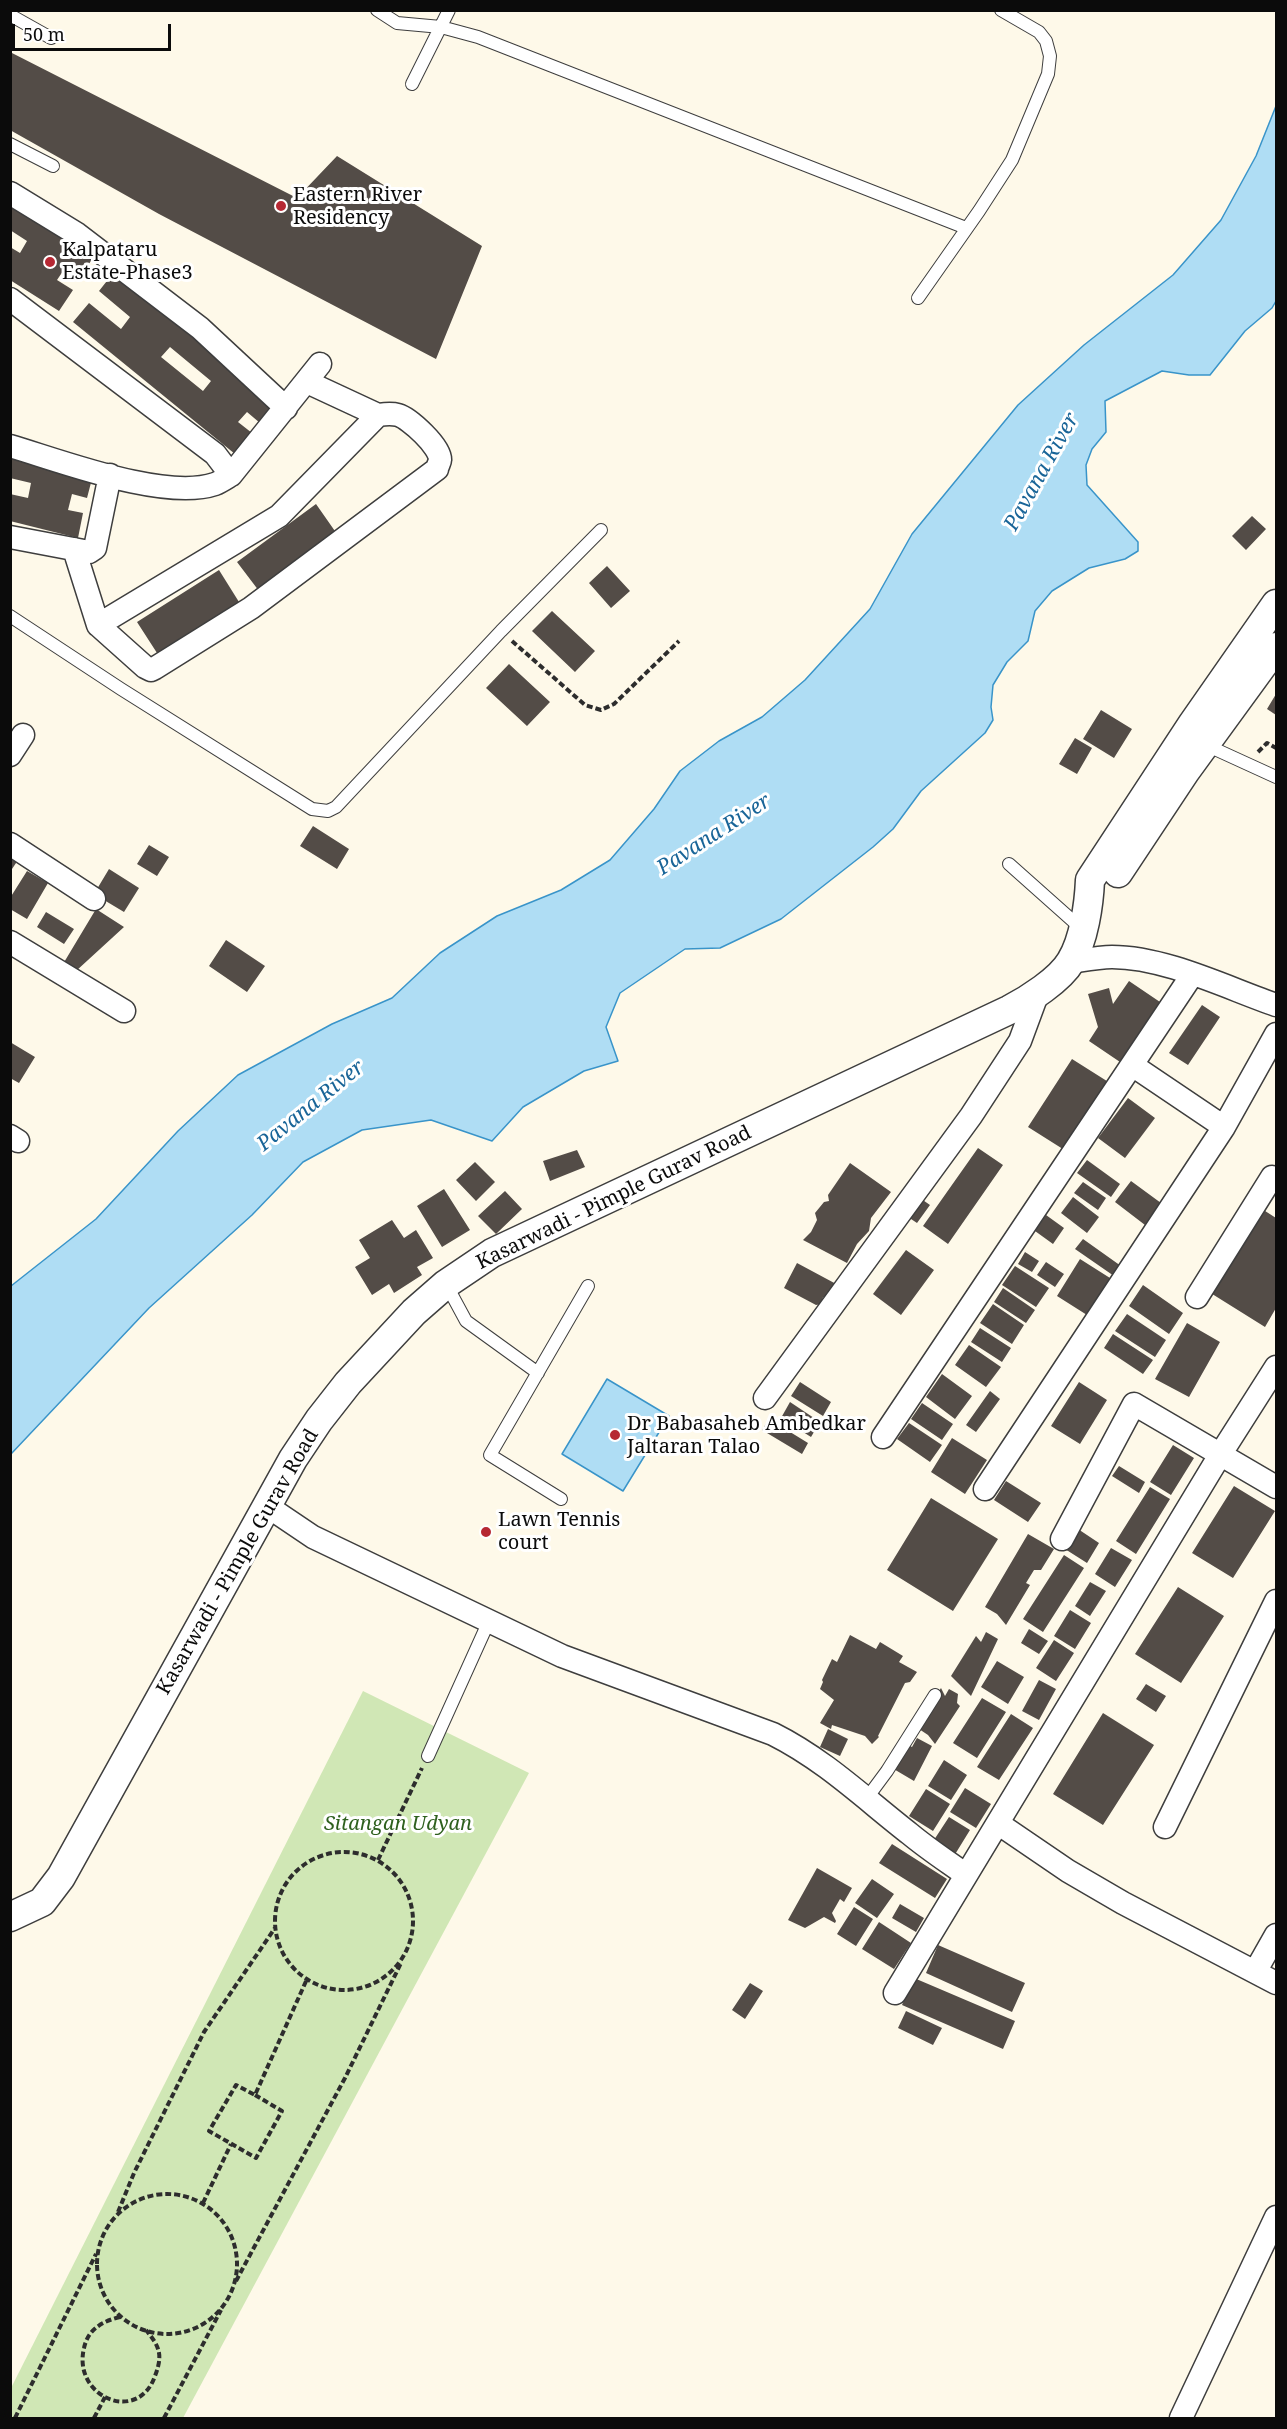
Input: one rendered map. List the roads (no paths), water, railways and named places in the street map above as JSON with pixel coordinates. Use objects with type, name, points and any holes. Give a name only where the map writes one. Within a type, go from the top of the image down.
[{"type":"street","points":[[10,193],[77,234],[200,328],[286,408]]},
{"type":"street","points":[[10,298],[215,454],[231,475]]},
{"type":"street","points":[[10,446],[144,485],[182,489],[215,484],[231,475],[313,373],[378,415]]},
{"type":"street","points":[[74,549],[98,626],[145,667],[156,668],[251,608],[436,469],[440,460],[439,452],[430,440],[401,416],[393,413],[378,415],[279,516],[98,626]]},
{"type":"street","points":[[10,537],[89,552],[95,548],[110,475]]},
{"type":"street","name":"Kasarwadi - Pimple Gurav Road","points":[[10,1917],[42,1902],[61,1877],[293,1459],[348,1383],[414,1312],[446,1284],[492,1253],[1038,995],[1071,962],[1086,919],[1090,880],[1193,723],[1276,604]]},
{"type":"street","name":"Kasarwadi - Pimple Gurav Road","points":[[1086,919],[1276,647]]},
{"type":"street","points":[[10,755],[23,735]]},
{"type":"street","points":[[10,844],[94,899]]},
{"type":"street","points":[[10,942],[124,1011]]},
{"type":"street","points":[[1071,962],[1112,957],[1148,961],[1276,1005]]},
{"type":"street","points":[[883,1437],[1192,975]]},
{"type":"street","points":[[765,1398],[977,1107],[1020,1041],[1038,995]]},
{"type":"street","points":[[985,1489],[1224,1127],[1276,1034]]},
{"type":"street","points":[[1132,1065],[1224,1127]]},
{"type":"street","points":[[1197,1297],[1275,1176]]},
{"type":"street","points":[[895,1993],[1220,1455],[1276,1367]]},
{"type":"street","points":[[1062,1539],[1134,1404],[1276,1487]]},
{"type":"street","points":[[267,1506],[314,1537],[562,1656],[773,1734],[799,1747],[966,1875]]},
{"type":"street","points":[[1165,1827],[1276,1601]]},
{"type":"street","points":[[999,1824],[1102,1892],[1276,1983]]},
{"type":"street","points":[[1255,1972],[1276,1935]]},
{"type":"street","points":[[1181,2418],[1276,2217]]},
{"type":"lane","points":[[377,10],[397,23],[441,27],[478,37],[966,228]]},
{"type":"lane","points":[[412,84],[449,10]]},
{"type":"lane","points":[[918,298],[1011,160],[1048,74],[1050,56],[1046,41],[1039,32],[1001,10]]},
{"type":"lane","points":[[10,15],[51,38]]},
{"type":"lane","points":[[10,144],[53,166]]},
{"type":"lane","points":[[10,616],[312,809],[320,812],[328,811],[336,807],[501,631],[602,530]]},
{"type":"lane","points":[[1206,745],[1276,777]]},
{"type":"lane","points":[[1009,864],[1086,919]]},
{"type":"lane","points":[[446,1284],[466,1321],[538,1373]]},
{"type":"lane","points":[[561,1499],[490,1455],[588,1286]]},
{"type":"lane","points":[[428,1756],[489,1621]]},
{"type":"lane","points":[[867,1798],[888,1771],[935,1695]]},
{"type":"water","name":"Pavana River","points":[[1276,106],[1276,301],[1272,308],[1245,331],[1210,375],[1162,371],[1105,401],[1106,432],[1092,449],[1086,465],[1087,485],[1138,542],[1138,551],[1125,559],[1089,568],[1052,591],[1035,611],[1028,641],[1007,662],[993,685],[991,707],[993,720],[985,733],[921,791],[893,829],[781,919],[720,948],[685,949],[620,993],[606,1027],[618,1061],[584,1071],[523,1107],[492,1141],[431,1120],[362,1130],[303,1162],[252,1215],[149,1308],[11,1454],[11,1286],[96,1219],[178,1131],[238,1075],[332,1024],[392,998],[440,953],[497,916],[561,890],[610,860],[654,809],[680,771],[719,741],[762,717],[805,680],[870,609],[912,534],[1018,405],[1084,345],[1173,275],[1221,220],[1256,156]]},
{"type":"water","name":"Dr Babasaheb Ambedkar Jaltaran Talao","points":[[607,1379],[669,1416],[623,1491],[562,1454]]},
{"type":"place","name":"Eastern River Residency","points":[[281,206]]},
{"type":"place","name":"Kalpataru Estate-Phase3","points":[[50,262]]},
{"type":"place","name":"Dr Babasaheb Ambedkar Jaltaran Talao","points":[[615,1435]]},
{"type":"place","name":"Lawn Tennis court","points":[[486,1532]]},
{"type":"park label","name":"Sitangan Udyan","points":[[398,1824]]}]
